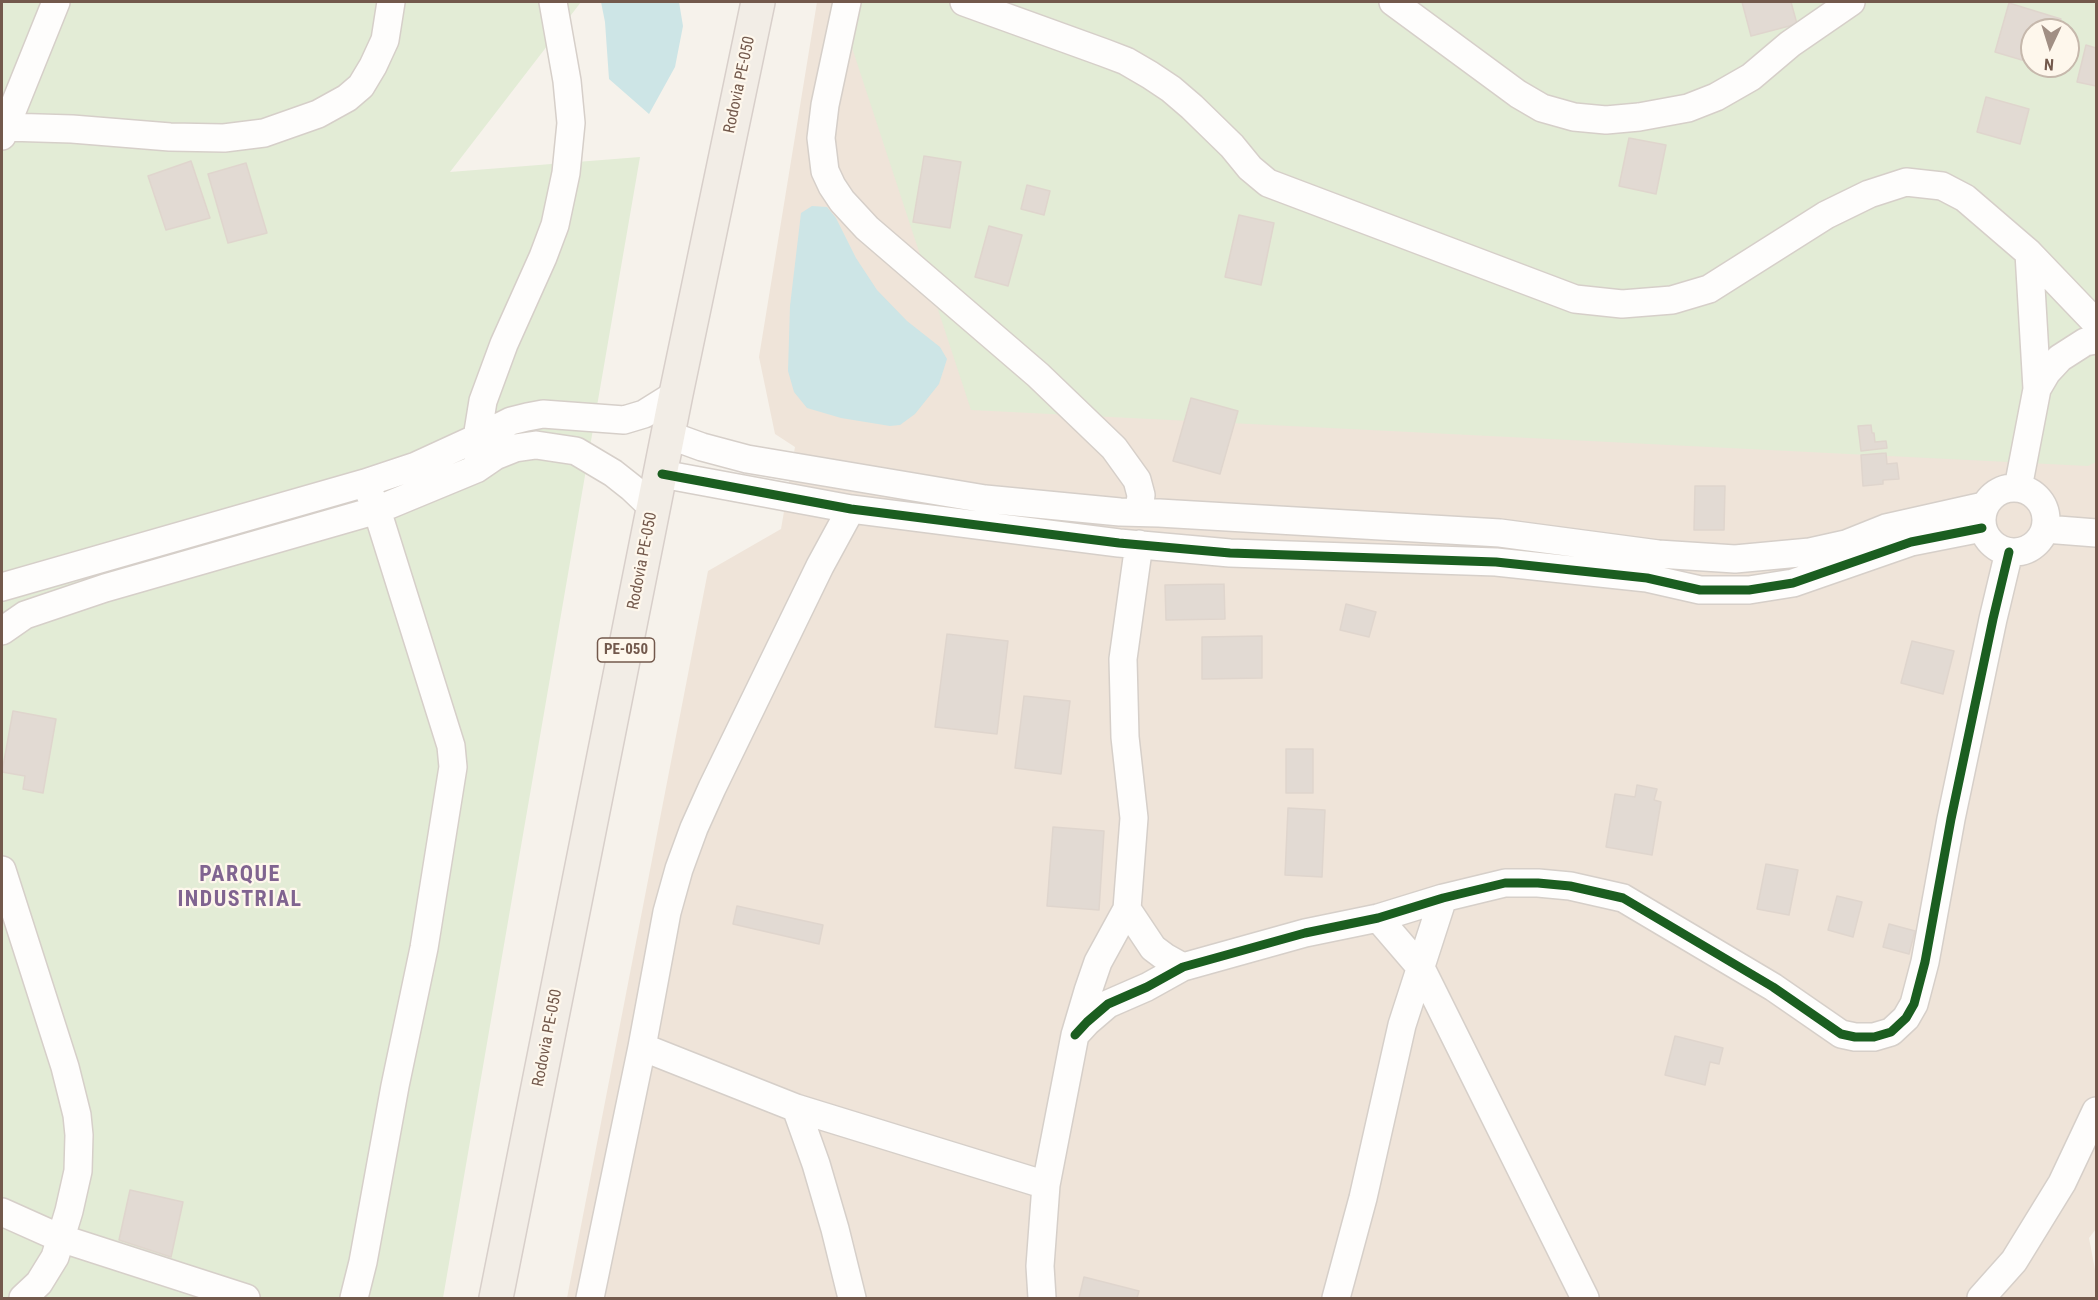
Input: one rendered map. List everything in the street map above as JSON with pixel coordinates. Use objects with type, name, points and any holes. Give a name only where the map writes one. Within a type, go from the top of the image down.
[{"type":"main road","name":"Rodovia PE-050","points":[[496,1299],[662,474],[676,394],[758,2]]},
{"type":"street","points":[[56,2],[4,131],[72,129],[170,137],[224,138],[264,133],[318,114],[347,99],[361,86],[385,40],[391,2]]},
{"type":"street","points":[[476,469],[477,438],[483,401],[504,344],[555,225],[566,173],[571,123],[567,81],[553,2]]},
{"type":"street","points":[[847,2],[825,105],[821,138],[825,171],[832,186],[842,201],[867,228],[1038,375],[1114,448],[1129,466],[1137,480],[1141,495],[1138,544],[1123,659],[1125,738],[1134,818],[1127,909],[1098,962],[1075,1035],[1046,1185],[1040,1266],[1042,1299]]},
{"type":"street","points":[[964,2],[1126,61],[1150,75],[1172,89],[1192,107],[1250,168],[1268,183],[1575,299],[1622,304],[1672,300],[1708,289],[1826,215],[1869,194],[1906,182],[1942,186],[1965,198],[2029,254],[2097,323]]},
{"type":"street","points":[[1393,2],[1534,104],[1574,117],[1606,120],[1639,117],[1688,108],[1716,97],[1751,77],[1790,44],[1851,2]]},
{"type":"street","points":[[2018,489],[2037,389],[2029,254]]},
{"type":"street","points":[[2037,389],[2060,358],[2085,342],[2097,340]]},
{"type":"street","points":[[2,587],[365,483],[416,466],[511,422],[527,417],[543,414],[585,419],[624,420],[644,414],[676,394]]},
{"type":"street","points":[[576,451],[585,419]]},
{"type":"street","points":[[669,435],[747,459],[985,499],[1215,518],[1500,533],[1658,554],[1735,559],[1810,552],[1846,544],[1886,528],[1983,517]]},
{"type":"street","points":[[2,631],[25,615],[58,603],[377,510],[476,469],[495,456],[515,448],[536,445],[576,451],[613,472],[654,509]]},
{"type":"street","points":[[740,489],[747,459]]},
{"type":"street","points":[[662,474],[851,509],[1138,544],[1230,553],[1496,562],[1647,578],[1700,590],[1749,590],[1793,583],[1983,517],[1998,492],[2007,489],[2026,491],[2040,503],[2046,520],[2045,529],[2035,544],[2027,550],[2009,552],[1992,544],[1983,517]]},
{"type":"street","points":[[820,504],[827,474]]},
{"type":"street","points":[[354,1299],[423,948],[453,767],[451,746],[377,510],[365,483]]},
{"type":"street","points":[[590,1299],[642,1047],[667,912],[694,828],[820,566],[851,509]]},
{"type":"street","points":[[1138,544],[1139,512]]},
{"type":"street","points":[[209,526],[217,556]]},
{"type":"street","points":[[2045,529],[2097,533]]},
{"type":"street","points":[[1075,1035],[1108,1004],[1147,987],[1183,967],[1305,933],[1378,918],[1478,888],[1505,883],[1570,886],[1623,898],[1773,987],[1841,1034],[1874,1037],[1891,1032],[1906,1018],[1914,1004],[1925,962],[1951,819],[2009,552]]},
{"type":"street","points":[[2,870],[65,1067],[79,1135],[78,1171],[55,1257],[39,1282],[23,1299]]},
{"type":"street","points":[[1336,1299],[1363,1198],[1399,1036],[1443,898]]},
{"type":"street","points":[[1127,909],[1153,948],[1183,967]]},
{"type":"street","points":[[1378,918],[1421,968],[1585,1299]]},
{"type":"street","points":[[642,1047],[796,1108],[1046,1185]]},
{"type":"street","points":[[796,1108],[819,1175],[852,1299]]},
{"type":"street","points":[[1981,1299],[2014,1262],[2056,1193],[2097,1111]]},
{"type":"street","points":[[2,1212],[60,1238],[246,1299]]},
{"type":"shaded area","points":[[817,2],[2096,2],[2096,1229],[2089,1238],[2096,1275],[2096,1298],[567,1298],[708,571],[781,529],[795,447],[775,434],[759,357]]},
{"type":"green space","points":[[2,2],[581,2],[450,172],[640,157],[443,1298],[2,1298]]},
{"type":"green space","points":[[837,2],[2096,2],[2096,462],[2088,466],[971,410]]},
{"type":"water","points":[[601,2],[679,2],[683,26],[675,67],[649,114],[609,79],[605,22]]},
{"type":"water","points":[[812,206],[827,207],[836,218],[856,258],[877,290],[907,321],[940,347],[947,359],[939,384],[915,414],[900,425],[890,426],[841,418],[807,408],[794,392],[788,371],[790,306],[801,213]]},
{"type":"building","points":[[1742,2],[1791,2],[1797,24],[1751,36]]},
{"type":"building","points":[[2009,3],[2058,18],[2020,18],[2020,59],[1995,52]]},
{"type":"building","points":[[2086,45],[2096,48],[2096,86],[2077,82],[2080,78]]},
{"type":"building","points":[[1986,97],[2029,109],[2020,144],[1977,132]]},
{"type":"building","points":[[1629,138],[1666,145],[1656,194],[1619,186]]},
{"type":"building","points":[[924,156],[961,162],[950,228],[913,222]]},
{"type":"building","points":[[191,161],[210,218],[166,230],[148,176]]},
{"type":"building","points":[[246,163],[267,233],[228,243],[208,174]]},
{"type":"building","points":[[1027,185],[1050,191],[1044,215],[1021,209]]},
{"type":"building","points":[[1239,215],[1274,223],[1261,285],[1225,277]]},
{"type":"building","points":[[989,226],[1022,235],[1008,286],[975,277]]},
{"type":"building","points":[[1191,398],[1238,411],[1220,474],[1173,461]]},
{"type":"building","points":[[1871,425],[1875,442],[1886,441],[1887,448],[1861,451],[1858,426]]},
{"type":"building","points":[[1886,453],[1887,464],[1897,463],[1899,479],[1883,480],[1883,484],[1863,486],[1861,455]]},
{"type":"building","points":[[1695,486],[1725,486],[1724,530],[1694,530]]},
{"type":"building","points":[[1224,584],[1225,619],[1166,620],[1165,585]]},
{"type":"building","points":[[1346,604],[1376,612],[1369,637],[1340,630]]},
{"type":"building","points":[[947,634],[1008,641],[997,734],[935,727]]},
{"type":"building","points":[[1262,636],[1262,678],[1202,679],[1202,637]]},
{"type":"building","points":[[1912,641],[1954,651],[1943,694],[1901,683]]},
{"type":"building","points":[[1024,696],[1070,701],[1061,774],[1015,768]]},
{"type":"building","points":[[13,711],[56,719],[43,793],[23,789],[25,776],[2,772]]},
{"type":"building","points":[[1286,749],[1313,749],[1313,793],[1286,793]]},
{"type":"building","points":[[1637,785],[1657,789],[1654,800],[1661,802],[1652,855],[1606,847],[1615,794],[1635,797]]},
{"type":"building","points":[[1288,808],[1325,810],[1322,877],[1285,875]]},
{"type":"building","points":[[1053,827],[1104,831],[1099,910],[1047,906]]},
{"type":"building","points":[[1766,864],[1798,870],[1789,915],[1757,909]]},
{"type":"building","points":[[1837,896],[1862,902],[1853,937],[1828,930]]},
{"type":"building","points":[[737,906],[823,925],[819,944],[733,924]]},
{"type":"building","points":[[1889,924],[1915,931],[1909,954],[1883,947]]},
{"type":"building","points":[[1675,1036],[1723,1048],[1719,1064],[1710,1062],[1705,1085],[1665,1075]]},
{"type":"building","points":[[130,1190],[183,1202],[171,1257],[119,1240]]},
{"type":"building","points":[[1084,1277],[1139,1291],[1137,1298],[1079,1298]]},
{"type":"cycle path","points":[[662,474],[851,509],[1119,543],[1230,553],[1496,562],[1647,578],[1700,590],[1749,590],[1793,583],[1911,542],[1982,528]]},
{"type":"cycle path","points":[[1075,1035],[1108,1004],[1147,987],[1183,967],[1305,933],[1378,918],[1443,898],[1505,883],[1570,886],[1623,898],[1773,987],[1841,1034],[1874,1037],[1891,1032],[1906,1018],[1914,1004],[1925,962],[1951,819],[2009,552]]},
{"type":"district","name":"PARQUE INDUSTRIAL","points":[[240,888]]}]
